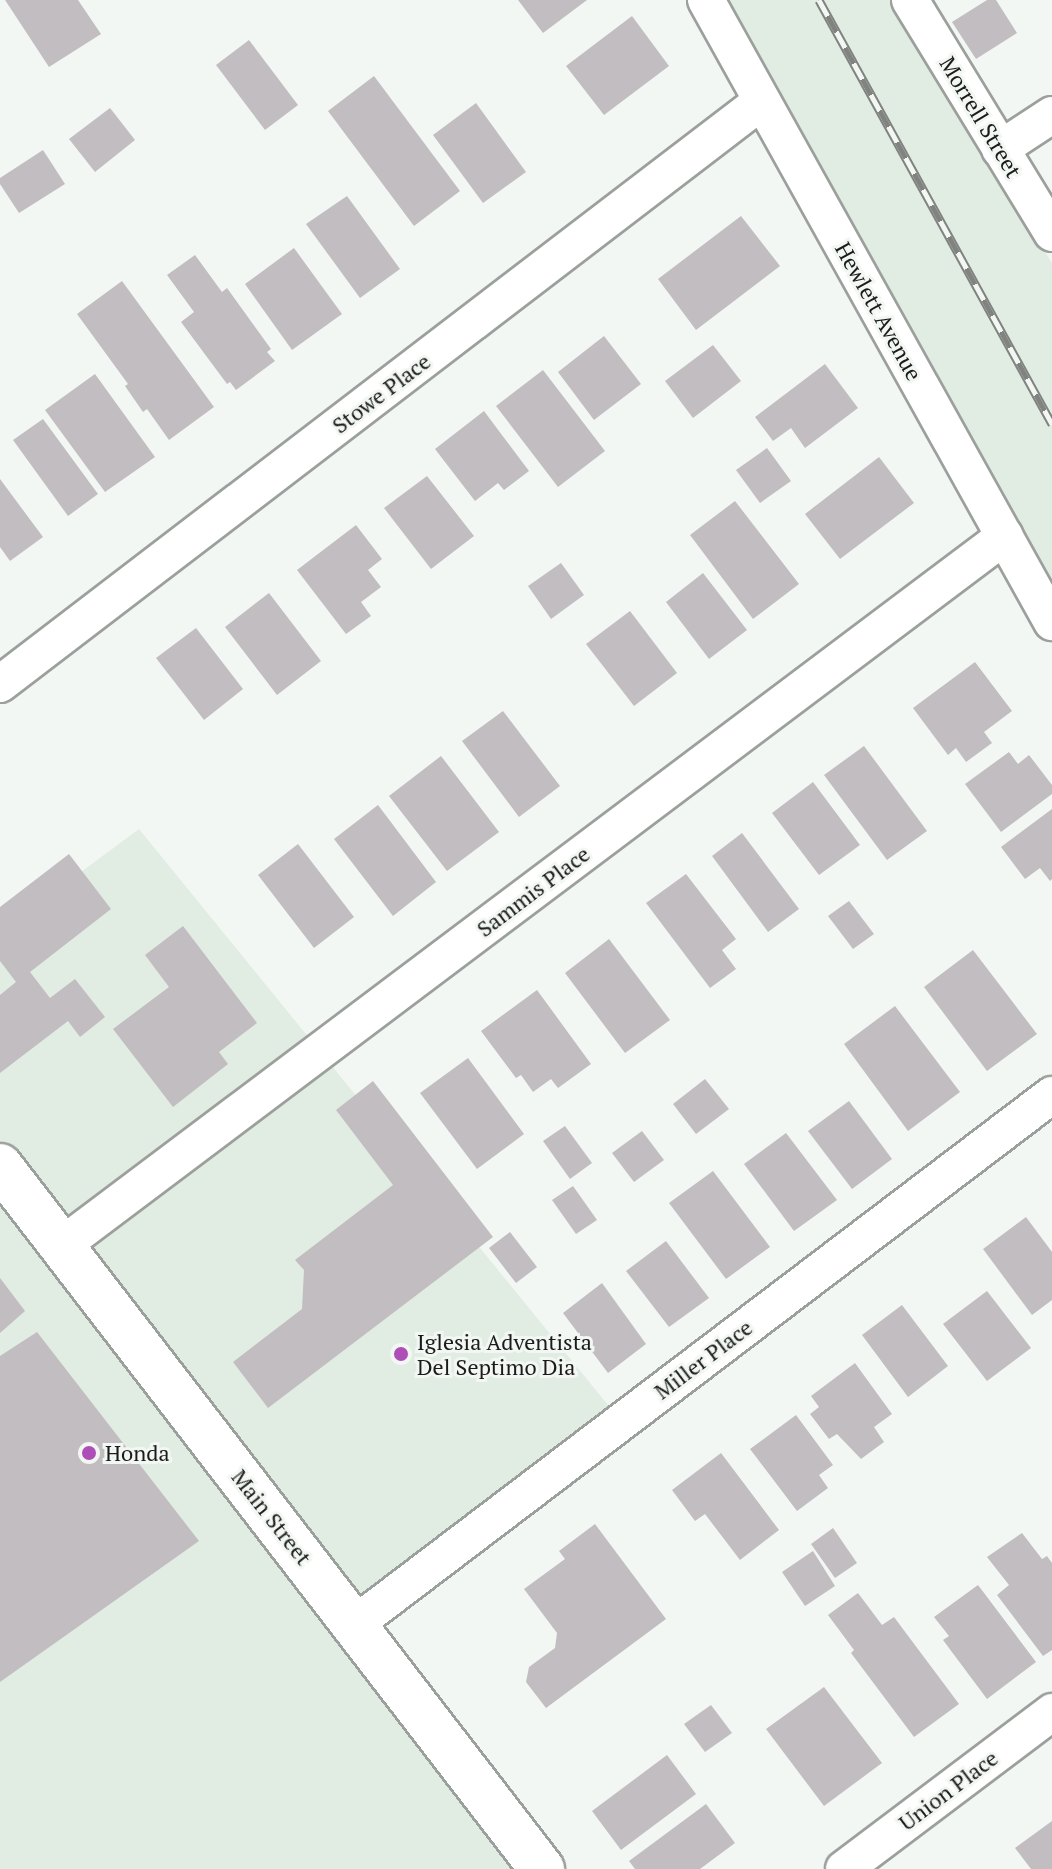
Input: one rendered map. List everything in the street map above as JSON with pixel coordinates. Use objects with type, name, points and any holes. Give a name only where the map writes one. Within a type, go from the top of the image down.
[{"type":"street","name":"Hewlett Avenue","points":[[706,0],[1052,622]]},
{"type":"street","name":"Morrell Street","points":[[910,0],[1052,233]]},
{"type":"street","name":"Stowe Place","points":[[0,684],[762,101]]},
{"type":"street","points":[[1000,149],[1052,115]]},
{"type":"street","name":"Sammis Place","points":[[61,1246],[1005,536]]},
{"type":"street","name":"Miller Place","points":[[355,1624],[1052,1095]]},
{"type":"street","name":"Main Street","points":[[0,1166],[542,1869]]},
{"type":"street","name":"Union Place","points":[[844,1869],[1052,1712]]},
{"type":"shaded area","points":[[708,0],[890,0],[1052,263],[1052,622]]},
{"type":"shaded area","points":[[139,829],[621,1421],[355,1624],[538,1869],[0,1869],[0,932]]},
{"type":"building","points":[[5,0],[78,0],[101,34],[49,67]]},
{"type":"building","points":[[518,0],[587,0],[543,33]]},
{"type":"building","points":[[987,0],[996,0],[1017,33],[976,59],[952,22]]},
{"type":"building","points":[[632,16],[669,66],[604,115],[566,66]]},
{"type":"building","points":[[249,40],[298,105],[265,130],[216,65]]},
{"type":"building","points":[[374,76],[460,191],[414,226],[328,111]]},
{"type":"building","points":[[476,103],[526,172],[483,203],[433,135]]},
{"type":"building","points":[[110,108],[135,140],[95,172],[69,139]]},
{"type":"building","points":[[43,150],[65,184],[19,213],[0,184],[0,178]]},
{"type":"building","points":[[347,196],[400,269],[360,298],[306,224]]},
{"type":"building","points":[[741,216],[780,266],[696,330],[658,279]]},
{"type":"building","points":[[294,248],[342,314],[292,350],[245,284]]},
{"type":"building","points":[[195,255],[222,292],[227,288],[271,349],[267,352],[275,361],[236,390],[230,382],[227,384],[181,322],[194,312],[167,275]]},
{"type":"building","points":[[122,281],[214,407],[169,440],[147,409],[143,412],[125,386],[128,384],[77,314]]},
{"type":"building","points":[[604,336],[641,384],[594,420],[558,372]]},
{"type":"building","points":[[713,345],[741,381],[693,418],[665,381]]},
{"type":"building","points":[[825,364],[858,408],[805,448],[791,428],[773,441],[755,417]]},
{"type":"building","points":[[543,370],[605,451],[558,487],[496,406]]},
{"type":"building","points":[[95,374],[155,457],[105,492],[45,410]]},
{"type":"building","points":[[484,411],[529,471],[504,490],[498,483],[475,501],[435,449]]},
{"type":"building","points":[[43,419],[98,494],[68,516],[13,440]]},
{"type":"building","points":[[767,448],[791,481],[760,503],[736,470]]},
{"type":"building","points":[[879,457],[914,503],[840,559],[805,514]]},
{"type":"building","points":[[427,476],[474,536],[431,569],[384,508]]},
{"type":"building","points":[[0,479],[43,537],[10,561],[0,547]]},
{"type":"building","points":[[735,501],[799,584],[753,619],[690,535]]},
{"type":"building","points":[[356,525],[382,559],[368,570],[381,587],[361,602],[371,616],[346,634],[297,570]]},
{"type":"building","points":[[561,563],[584,595],[551,619],[528,586]]},
{"type":"building","points":[[703,573],[747,630],[709,659],[666,602]]},
{"type":"building","points":[[269,593],[321,661],[277,695],[225,627]]},
{"type":"building","points":[[630,611],[677,673],[634,706],[586,644]]},
{"type":"building","points":[[196,628],[243,689],[204,720],[156,658]]},
{"type":"building","points":[[975,662],[1012,711],[984,732],[992,743],[966,762],[956,748],[948,755],[913,708]]},
{"type":"building","points":[[503,711],[560,786],[519,817],[462,741]]},
{"type":"building","points":[[864,746],[927,831],[887,860],[824,775]]},
{"type":"building","points":[[1009,752],[1018,764],[1029,755],[1052,785],[1052,794],[1001,832],[965,784]]},
{"type":"building","points":[[441,756],[499,832],[447,871],[389,796]]},
{"type":"building","points":[[813,782],[860,845],[819,875],[772,813]]},
{"type":"building","points":[[378,805],[436,882],[393,916],[334,839]]},
{"type":"building","points":[[1052,809],[1052,879],[1050,881],[1040,868],[1025,879],[1001,847]]},
{"type":"building","points":[[742,833],[799,909],[768,932],[712,856]]},
{"type":"building","points":[[298,844],[354,917],[314,948],[258,875]]},
{"type":"building","points":[[69,854],[111,909],[30,972],[50,998],[75,979],[105,1017],[80,1037],[68,1021],[0,1073],[0,995],[16,982],[0,961],[0,907]]},
{"type":"building","points":[[686,874],[736,939],[722,950],[736,969],[710,988],[646,903]]},
{"type":"building","points":[[849,901],[874,934],[853,949],[828,916]]},
{"type":"building","points":[[183,926],[257,1023],[219,1052],[228,1064],[173,1107],[113,1029],[169,987],[145,955]]},
{"type":"building","points":[[609,939],[670,1020],[625,1053],[565,973]]},
{"type":"building","points":[[973,950],[1037,1034],[987,1071],[924,987]]},
{"type":"building","points":[[537,990],[591,1064],[558,1088],[551,1079],[533,1092],[521,1075],[516,1078],[481,1031]]},
{"type":"building","points":[[895,1006],[960,1092],[908,1131],[844,1044]]},
{"type":"building","points":[[468,1058],[524,1134],[477,1169],[420,1093]]},
{"type":"building","points":[[705,1079],[729,1109],[696,1134],[673,1104]]},
{"type":"building","points":[[373,1081],[493,1237],[268,1408],[233,1362],[302,1309],[304,1270],[295,1260],[393,1185],[336,1110]]},
{"type":"building","points":[[849,1101],[892,1159],[852,1189],[808,1131]]},
{"type":"building","points":[[565,1126],[592,1163],[570,1179],[543,1141]]},
{"type":"building","points":[[642,1131],[664,1160],[634,1182],[612,1153]]},
{"type":"building","points":[[786,1133],[837,1200],[794,1231],[744,1164]]},
{"type":"building","points":[[713,1171],[770,1247],[726,1279],[669,1203]]},
{"type":"building","points":[[573,1186],[597,1220],[576,1234],[552,1200]]},
{"type":"building","points":[[1026,1217],[1052,1252],[1052,1300],[1032,1315],[983,1249]]},
{"type":"building","points":[[510,1232],[537,1267],[516,1283],[489,1248]]},
{"type":"building","points":[[666,1241],[709,1298],[669,1327],[626,1271]]},
{"type":"building","points":[[0,1278],[25,1311],[0,1333]]},
{"type":"building","points":[[602,1283],[646,1344],[608,1373],[563,1313]]},
{"type":"building","points":[[987,1291],[1031,1348],[987,1381],[943,1324]]},
{"type":"building","points":[[902,1305],[948,1366],[908,1397],[862,1335]]},
{"type":"building","points":[[37,1332],[199,1541],[0,1682],[0,1356]]},
{"type":"building","points":[[855,1363],[892,1414],[874,1427],[884,1442],[861,1459],[837,1434],[829,1439],[810,1414],[819,1407],[811,1396]]},
{"type":"building","points":[[796,1415],[833,1465],[819,1475],[828,1488],[797,1511],[750,1449]]},
{"type":"building","points":[[721,1453],[779,1530],[740,1560],[705,1514],[695,1521],[672,1490]]},
{"type":"building","points":[[595,1524],[666,1619],[546,1708],[526,1682],[529,1667],[555,1648],[557,1633],[524,1589],[565,1559],[559,1551]]},
{"type":"building","points":[[833,1528],[857,1563],[835,1578],[811,1544]]},
{"type":"building","points":[[1022,1533],[1042,1559],[1047,1556],[1052,1563],[1052,1650],[1043,1656],[997,1595],[1009,1585],[987,1557]]},
{"type":"building","points":[[813,1551],[835,1586],[805,1606],[782,1572]]},
{"type":"building","points":[[978,1585],[1036,1662],[987,1699],[943,1640],[949,1636],[934,1617]]},
{"type":"building","points":[[858,1593],[882,1625],[894,1617],[959,1704],[914,1737],[851,1653],[854,1650],[828,1615]]},
{"type":"building","points":[[824,1687],[882,1763],[824,1806],[766,1729]]},
{"type":"building","points":[[711,1705],[732,1733],[705,1752],[684,1724]]},
{"type":"building","points":[[667,1755],[696,1794],[621,1850],[592,1811]]},
{"type":"building","points":[[706,1804],[735,1843],[700,1869],[635,1869],[629,1861]]},
{"type":"building","points":[[1052,1821],[1052,1869],[1031,1869],[1015,1848]]},
{"type":"railway","points":[[819,0],[1052,424]]},
{"type":"place","name":"Iglesia Adventista Del Septimo Dia","points":[[401,1354]]},
{"type":"place","name":"Honda","points":[[89,1453]]}]
